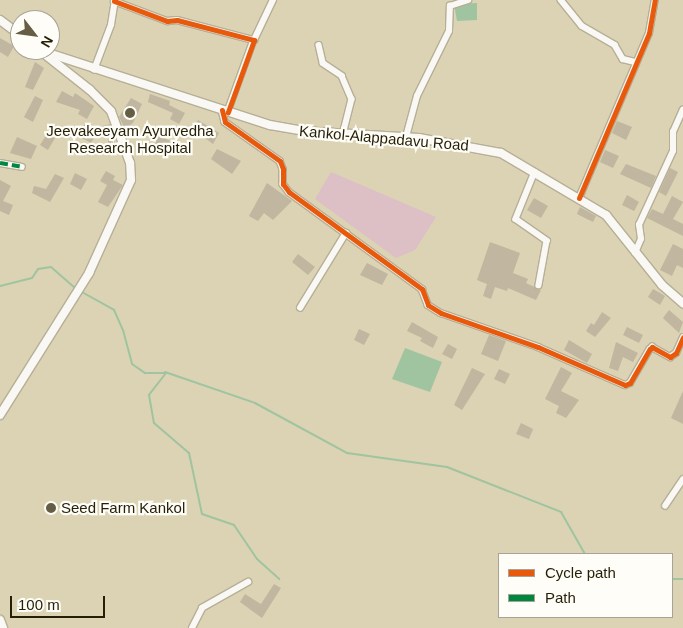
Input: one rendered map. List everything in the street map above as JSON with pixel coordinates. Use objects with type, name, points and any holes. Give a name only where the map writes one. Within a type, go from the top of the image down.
[{"type":"main road","name":"Kankol-Alappadavu Road","points":[[60,58],[270,125],[342,134],[406,137],[476,146],[501,153],[606,215],[662,285],[683,303]]},
{"type":"main road","points":[[0,415],[89,273],[131,180],[130,163],[111,112],[90,90],[52,60]]},
{"type":"main road","points":[[0,620],[3,628]]},
{"type":"street","points":[[273,0],[254,40],[225,111],[225,122],[280,161],[283,169],[283,184],[289,192],[422,289],[428,305],[441,313],[538,347],[625,385],[630,383],[652,347],[670,357],[674,356],[683,337]]},
{"type":"street","points":[[406,137],[417,96],[449,31],[450,6],[468,0]]},
{"type":"street","points":[[561,0],[582,26],[615,45],[624,59],[635,62]]},
{"type":"street","points":[[579,198],[635,62],[649,34],[655,0]]},
{"type":"street","points":[[94,70],[111,25],[114,1],[167,21],[177,20],[254,40]]},
{"type":"street","points":[[319,46],[323,62],[342,76],[352,99],[342,134]]},
{"type":"street","points":[[635,253],[641,239],[639,225],[673,151],[673,132],[683,110]]},
{"type":"street","points":[[0,163],[22,167]]},
{"type":"street","points":[[535,172],[516,219],[547,241],[539,285]]},
{"type":"street","points":[[300,308],[346,234]]},
{"type":"street","points":[[664,506],[683,479]]},
{"type":"street","points":[[192,628],[202,608],[248,582]]},
{"type":"shaded area","points":[[477,3],[477,20],[457,21],[454,4]]},
{"type":"shaded area","points":[[331,172],[436,217],[415,250],[396,258],[315,199]]},
{"type":"shaded area","points":[[405,348],[442,362],[430,392],[392,379]]},
{"type":"building","points":[[0,38],[10,44],[10,53],[8,57],[0,52]]},
{"type":"building","points":[[35,62],[44,68],[33,90],[25,87]]},
{"type":"building","points":[[62,91],[73,97],[75,93],[94,106],[87,119],[78,114],[80,110],[56,102]]},
{"type":"building","points":[[150,94],[170,101],[169,105],[185,113],[179,124],[170,119],[173,113],[148,102]]},
{"type":"building","points":[[35,96],[43,100],[33,122],[24,117]]},
{"type":"building","name":"Jeevakeeyam Ayurvedha Research Hospital","points":[[131,98],[142,104],[133,123],[125,129],[119,117]]},
{"type":"building","points":[[198,120],[219,133],[213,144],[193,129]]},
{"type":"building","points":[[617,121],[632,127],[626,140],[612,133]]},
{"type":"building","points":[[85,124],[98,132],[91,143],[78,136]]},
{"type":"building","points":[[110,124],[115,145],[108,145],[108,134],[105,135],[103,126]]},
{"type":"building","points":[[47,134],[55,138],[48,150],[40,145]]},
{"type":"building","points":[[159,135],[170,141],[164,150],[154,144]]},
{"type":"building","points":[[17,137],[37,146],[31,159],[10,153]]},
{"type":"building","points":[[217,149],[241,161],[232,174],[211,159]]},
{"type":"building","points":[[605,150],[619,156],[613,168],[600,162]]},
{"type":"building","points":[[626,164],[656,176],[651,188],[620,174]]},
{"type":"building","points":[[670,168],[678,172],[666,196],[659,192]]},
{"type":"building","points":[[106,171],[115,176],[113,180],[123,185],[108,207],[98,202],[107,185],[100,181]]},
{"type":"building","points":[[75,173],[87,179],[81,190],[70,184]]},
{"type":"building","points":[[55,174],[64,178],[50,202],[32,193],[34,186],[46,189]]},
{"type":"building","points":[[0,180],[11,186],[3,201],[13,205],[9,215],[0,211]]},
{"type":"building","points":[[267,183],[292,201],[273,220],[264,213],[258,221],[249,216]]},
{"type":"building","points":[[627,195],[639,202],[634,211],[622,205]]},
{"type":"building","points":[[672,196],[683,202],[673,219],[683,224],[683,236],[647,218],[652,209],[663,214]]},
{"type":"building","points":[[534,198],[548,206],[541,218],[527,210]]},
{"type":"building","points":[[580,207],[596,216],[593,222],[577,214]]},
{"type":"building","points":[[490,242],[520,253],[513,273],[528,279],[526,283],[541,290],[536,300],[508,288],[507,291],[495,287],[491,299],[483,296],[487,284],[477,280]]},
{"type":"building","points":[[673,244],[683,249],[683,268],[677,265],[672,276],[660,270]]},
{"type":"building","points":[[298,254],[315,267],[308,275],[292,262]]},
{"type":"building","points":[[367,263],[388,274],[382,285],[360,275]]},
{"type":"building","points":[[653,289],[665,296],[660,305],[648,297]]},
{"type":"building","points":[[669,310],[683,322],[679,333],[663,318]]},
{"type":"building","points":[[602,312],[611,318],[595,337],[586,331],[591,323],[594,325]]},
{"type":"building","points":[[412,322],[438,337],[433,348],[420,341],[422,338],[407,331]]},
{"type":"building","points":[[627,327],[643,335],[639,343],[623,335]]},
{"type":"building","points":[[359,329],[370,334],[364,345],[354,340]]},
{"type":"building","points":[[489,335],[506,341],[498,361],[481,354]]},
{"type":"building","points":[[569,340],[592,354],[587,363],[564,350]]},
{"type":"building","points":[[616,342],[638,353],[633,362],[623,357],[618,371],[609,368]]},
{"type":"building","points":[[448,344],[457,349],[452,359],[442,354]]},
{"type":"building","points":[[561,367],[572,373],[561,391],[579,400],[566,418],[556,413],[559,406],[545,399]]},
{"type":"building","points":[[472,368],[485,374],[462,410],[454,405]]},
{"type":"building","points":[[499,369],[510,374],[505,384],[494,379]]},
{"type":"building","points":[[683,391],[683,424],[671,418]]},
{"type":"building","points":[[521,423],[533,429],[529,439],[516,434]]},
{"type":"building","points":[[274,584],[281,588],[262,618],[240,602],[245,594],[261,604]]},
{"type":"waterway","points":[[0,286],[32,278],[38,269],[51,267],[76,289]]},
{"type":"waterway","points":[[80,291],[114,310],[123,330],[132,364],[145,373],[166,373]]},
{"type":"waterway","points":[[165,372],[255,403],[347,453],[447,467],[561,512],[584,553]]},
{"type":"waterway","points":[[166,373],[149,395],[154,423],[189,453],[202,514],[234,525],[257,559],[279,579]]},
{"type":"waterway","points":[[673,579],[683,579]]},
{"type":"marked path","points":[[0,163],[22,167]]},
{"type":"cycle path","points":[[579,198],[649,33],[655,0]]},
{"type":"cycle path","points":[[114,1],[167,21],[177,20],[254,40],[228,112]]},
{"type":"cycle path","points":[[222,110],[225,122],[280,161],[283,169],[283,184],[289,192],[422,289],[428,305],[441,313],[538,347],[625,385],[630,383],[652,347],[670,357],[676,353],[683,337]]},
{"type":"place","name":"Jeevakeeyam Ayurvedha Research Hospital","points":[[130,113]]},
{"type":"place","name":"Seed Farm Kankol","points":[[51,508]]}]
